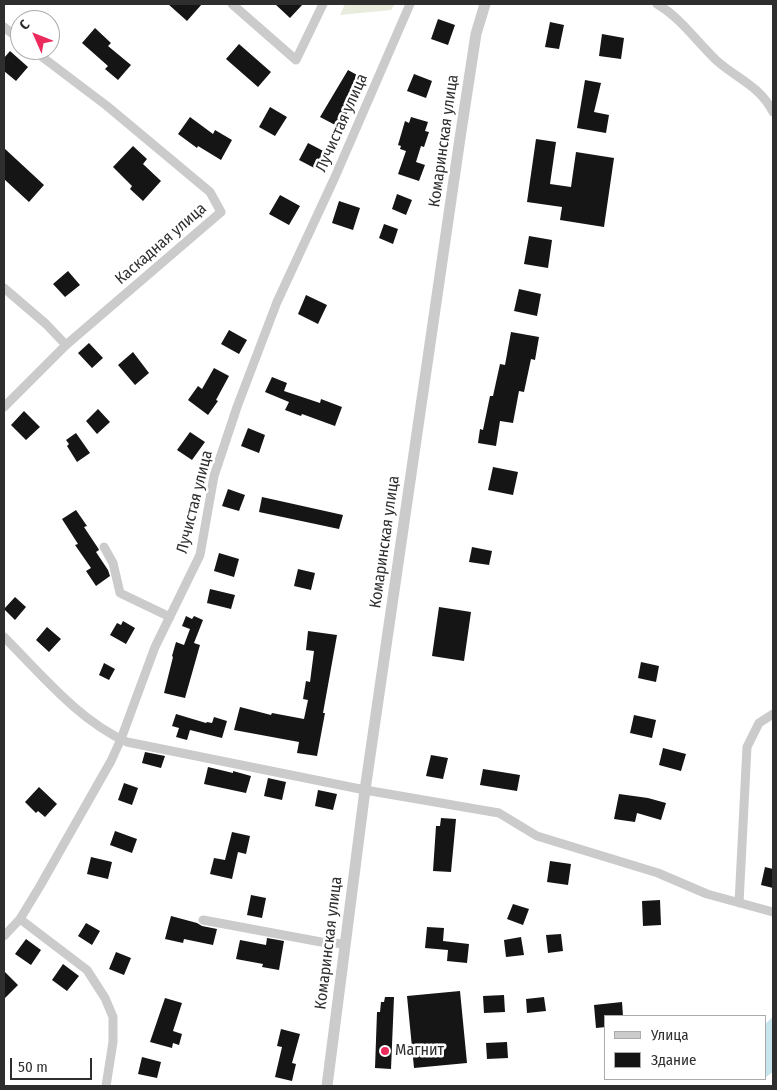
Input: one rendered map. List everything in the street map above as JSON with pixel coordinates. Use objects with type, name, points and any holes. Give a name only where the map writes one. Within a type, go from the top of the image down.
[{"type":"street","points":[[232,4],[296,60],[323,4]]},
{"type":"street","name":"Лучистая улица","points":[[4,936],[20,919],[106,770],[121,739],[155,647],[200,555],[214,476],[237,407],[277,302],[335,177],[410,4]]},
{"type":"street","name":"Комаринская улица","points":[[327,1086],[365,790],[463,119],[476,34],[485,4]]},
{"type":"street","points":[[656,4],[669,11],[716,60],[759,92],[773,112]]},
{"type":"street","name":"Каскадная улица","points":[[4,407],[66,345],[221,212],[210,192],[107,106],[46,60]]},
{"type":"street","points":[[4,288],[46,324],[66,345]]},
{"type":"street","points":[[104,547],[113,563],[120,593],[170,617]]},
{"type":"street","points":[[4,637],[81,713],[94,724],[126,742],[365,790],[499,813],[537,836],[658,873],[707,894],[773,912]]},
{"type":"street","points":[[739,903],[748,747],[759,723],[773,714]]},
{"type":"street","points":[[20,919],[87,970],[106,998],[113,1017],[114,1042],[106,1086]]},
{"type":"street","points":[[202,920],[321,942],[345,944]]},
{"type":"green space","points":[[345,4],[395,4],[391,10],[340,15]]},
{"type":"water","points":[[773,1017],[773,1072],[767,1076],[767,1022]]},
{"type":"building","points":[[168,4],[202,4],[187,21]]},
{"type":"building","points":[[275,4],[303,4],[290,18]]},
{"type":"building","points":[[438,19],[455,25],[448,45],[431,39]]},
{"type":"building","points":[[550,22],[564,25],[559,49],[545,47]]},
{"type":"building","points":[[95,28],[111,43],[108,46],[131,65],[118,80],[105,69],[108,66],[82,43]]},
{"type":"building","points":[[602,34],[624,38],[621,59],[599,56]]},
{"type":"building","points":[[239,44],[271,72],[258,87],[226,59]]},
{"type":"building","points":[[10,51],[10,60],[20,60],[28,67],[16,81],[4,71],[4,58]]},
{"type":"building","points":[[348,70],[366,80],[339,127],[320,117]]},
{"type":"building","points":[[414,74],[432,81],[426,98],[407,91]]},
{"type":"building","points":[[585,80],[601,83],[594,112],[609,115],[606,133],[577,128]]},
{"type":"building","points":[[270,107],[287,117],[275,136],[259,127]]},
{"type":"building","points":[[190,117],[213,134],[215,130],[232,140],[221,160],[198,146],[197,148],[178,134]]},
{"type":"building","points":[[411,117],[428,122],[425,131],[429,132],[424,147],[421,146],[416,162],[425,165],[419,181],[398,174],[406,151],[400,149],[401,146],[398,145],[405,121],[409,123]]},
{"type":"building","points":[[536,139],[556,142],[550,184],[571,187],[576,152],[614,158],[604,227],[560,220],[562,207],[527,202]]},
{"type":"building","points":[[308,143],[329,154],[320,171],[299,160]]},
{"type":"building","points":[[133,146],[147,159],[143,164],[161,181],[143,201],[130,189],[132,186],[113,167]]},
{"type":"building","points":[[4,148],[44,185],[29,202],[4,179]]},
{"type":"building","points":[[397,194],[412,200],[406,215],[392,209]]},
{"type":"building","points":[[280,195],[300,206],[289,225],[269,214]]},
{"type":"building","points":[[339,201],[360,208],[353,230],[332,223]]},
{"type":"building","points":[[384,224],[398,229],[393,244],[379,238]]},
{"type":"building","points":[[529,236],[552,240],[548,268],[524,264]]},
{"type":"building","points":[[68,271],[80,285],[65,297],[53,284]]},
{"type":"building","points":[[519,289],[541,294],[537,316],[514,311]]},
{"type":"building","points":[[306,295],[327,305],[318,324],[298,314]]},
{"type":"building","points":[[229,330],[247,340],[239,354],[221,344]]},
{"type":"building","points":[[511,332],[539,337],[535,360],[531,359],[524,392],[519,391],[513,423],[500,421],[496,446],[478,443],[480,429],[483,430],[490,396],[493,396],[500,364],[505,365]]},
{"type":"building","points":[[89,343],[103,358],[92,368],[78,353]]},
{"type":"building","points":[[133,352],[149,373],[135,385],[118,365]]},
{"type":"building","points":[[214,368],[229,376],[216,400],[218,401],[208,415],[188,400],[198,386],[202,389]]},
{"type":"building","points":[[272,377],[287,383],[284,391],[320,403],[321,399],[342,407],[335,426],[285,410],[289,402],[265,392]]},
{"type":"building","points":[[98,409],[110,422],[97,434],[86,421]]},
{"type":"building","points":[[24,411],[40,427],[26,440],[11,425]]},
{"type":"building","points":[[248,428],[265,435],[259,453],[241,446]]},
{"type":"building","points":[[190,432],[205,442],[192,460],[177,450]]},
{"type":"building","points":[[76,433],[90,453],[77,462],[67,446],[69,444],[66,440]]},
{"type":"building","points":[[493,467],[518,472],[513,495],[488,490]]},
{"type":"building","points":[[228,489],[245,495],[239,511],[222,506]]},
{"type":"building","points":[[262,497],[343,515],[339,529],[259,512]]},
{"type":"building","points":[[76,510],[87,526],[84,527],[98,548],[99,550],[96,552],[110,576],[96,586],[86,571],[91,568],[75,545],[78,544],[62,519]]},
{"type":"building","points":[[472,547],[492,551],[489,565],[469,562]]},
{"type":"building","points":[[219,553],[239,559],[234,577],[214,571]]},
{"type":"building","points":[[298,569],[315,573],[311,590],[294,586]]},
{"type":"building","points":[[210,589],[235,595],[231,609],[207,603]]},
{"type":"building","points":[[15,597],[26,607],[15,620],[4,609]]},
{"type":"building","points":[[439,607],[471,612],[464,661],[432,656]]},
{"type":"building","points":[[186,616],[192,619],[194,616],[203,620],[194,643],[200,645],[185,698],[164,693],[176,642],[184,645],[190,629],[182,626]]},
{"type":"building","points":[[123,621],[135,628],[126,644],[110,635],[117,623],[121,625]]},
{"type":"building","points":[[47,627],[61,639],[49,652],[36,640]]},
{"type":"building","points":[[308,631],[337,635],[317,756],[297,753],[299,742],[234,730],[240,707],[271,715],[272,713],[304,719],[308,700],[303,699],[306,681],[310,682],[314,651],[306,650]]},
{"type":"building","points":[[641,662],[659,666],[656,682],[638,678]]},
{"type":"building","points":[[104,663],[115,669],[109,680],[99,675]]},
{"type":"building","points":[[176,714],[206,723],[212,723],[214,717],[227,721],[222,738],[190,730],[187,740],[176,737],[179,728],[172,726]]},
{"type":"building","points":[[634,715],[656,720],[652,738],[630,733]]},
{"type":"building","points":[[663,748],[686,754],[681,771],[659,765]]},
{"type":"building","points":[[145,752],[165,756],[161,768],[142,763]]},
{"type":"building","points":[[431,755],[448,758],[443,779],[426,776]]},
{"type":"building","points":[[208,767],[251,776],[246,793],[204,784]]},
{"type":"building","points":[[483,769],[520,775],[517,791],[480,785]]},
{"type":"building","points":[[268,778],[286,782],[282,800],[264,796]]},
{"type":"building","points":[[124,783],[138,788],[132,805],[118,800]]},
{"type":"building","points":[[39,787],[57,804],[45,817],[38,811],[36,813],[25,802]]},
{"type":"building","points":[[318,790],[337,794],[333,810],[315,806]]},
{"type":"building","points":[[619,794],[648,798],[666,803],[661,820],[637,813],[635,822],[614,819]]},
{"type":"building","points":[[441,818],[456,819],[451,872],[433,871],[436,826],[440,826]]},
{"type":"building","points":[[115,831],[137,839],[132,853],[110,845]]},
{"type":"building","points":[[232,832],[250,836],[246,854],[238,852],[232,879],[210,874],[214,858],[225,860]]},
{"type":"building","points":[[91,857],[112,862],[108,879],[87,874]]},
{"type":"building","points":[[550,861],[571,864],[568,885],[547,882]]},
{"type":"building","points":[[765,867],[773,869],[773,888],[761,885]]},
{"type":"building","points":[[251,895],[266,898],[262,918],[247,915]]},
{"type":"building","points":[[660,900],[661,925],[643,926],[642,901]]},
{"type":"building","points":[[513,904],[529,909],[523,925],[507,919]]},
{"type":"building","points":[[171,916],[217,929],[213,945],[184,939],[183,943],[165,939]]},
{"type":"building","points":[[86,923],[100,931],[92,945],[78,936]]},
{"type":"building","points":[[427,927],[444,928],[443,941],[469,944],[467,963],[447,961],[448,950],[425,948]]},
{"type":"building","points":[[561,934],[563,951],[548,953],[546,935]]},
{"type":"building","points":[[521,937],[524,955],[506,957],[504,940]]},
{"type":"building","points":[[267,938],[284,941],[279,970],[262,967],[263,964],[236,959],[240,940],[266,945]]},
{"type":"building","points":[[26,939],[41,950],[31,965],[15,954]]},
{"type":"building","points":[[116,952],[131,958],[124,975],[109,969]]},
{"type":"building","points":[[63,964],[79,976],[67,991],[52,980]]},
{"type":"building","points":[[4,971],[18,985],[4,999]]},
{"type":"building","points":[[460,991],[467,1063],[414,1068],[407,996]]},
{"type":"building","points":[[504,995],[505,1012],[484,1013],[483,996]]},
{"type":"building","points":[[385,997],[394,997],[391,1069],[375,1068],[377,1012],[380,1012],[381,1002],[384,1002]]},
{"type":"building","points":[[544,997],[546,1011],[527,1013],[526,999]]},
{"type":"building","points":[[165,998],[182,1003],[173,1031],[182,1034],[179,1045],[173,1043],[172,1048],[150,1042]]},
{"type":"building","points":[[622,1002],[623,1015],[604,1015],[604,1027],[596,1028],[594,1005]]},
{"type":"building","points":[[281,1029],[300,1034],[292,1063],[296,1064],[292,1081],[275,1077],[282,1047],[277,1046]]},
{"type":"building","points":[[507,1042],[508,1058],[487,1059],[486,1043]]},
{"type":"building","points":[[142,1057],[161,1062],[157,1078],[138,1074]]},
{"type":"place","name":"Магнит","points":[[385,1051]]}]
